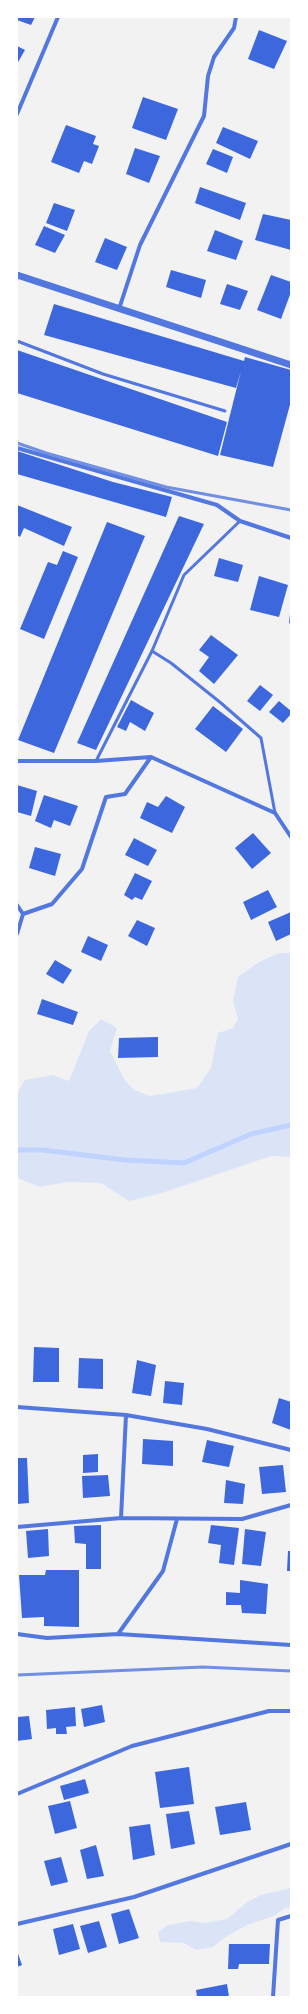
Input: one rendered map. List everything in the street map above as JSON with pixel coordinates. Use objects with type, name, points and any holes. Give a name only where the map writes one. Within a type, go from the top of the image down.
[{"type":"street","points":[[17,114],[58,17]]},
{"type":"street","points":[[119,309],[140,245],[204,116],[208,76],[214,57],[234,28],[236,17]]},
{"type":"street","points":[[17,275],[291,365]]},
{"type":"street","points":[[17,448],[217,505],[240,521],[291,538]]},
{"type":"street","points":[[23,914],[52,904],[82,870],[106,797],[125,794],[151,756]]},
{"type":"street","points":[[17,761],[96,761],[151,756],[275,813],[291,837]]},
{"type":"street","points":[[17,905],[23,914]]},
{"type":"street","points":[[17,934],[23,914]]},
{"type":"street","points":[[17,1407],[126,1415],[207,1429],[291,1450]]},
{"type":"street","points":[[121,1518],[126,1415]]},
{"type":"street","points":[[17,1527],[121,1518],[242,1519],[291,1505]]},
{"type":"street","points":[[118,1634],[163,1571],[177,1519]]},
{"type":"street","points":[[17,1634],[47,1638],[118,1634],[291,1645]]},
{"type":"street","points":[[17,1794],[132,1746],[269,1711],[291,1711]]},
{"type":"street","points":[[17,1924],[134,1897],[291,1844]]},
{"type":"street","points":[[273,1997],[278,1920],[291,1916]]},
{"type":"lane","points":[[17,341],[102,374],[225,411]]},
{"type":"lane","points":[[96,761],[152,651],[184,575],[240,521]]},
{"type":"lane","points":[[152,651],[171,662],[216,698],[261,738],[275,813]]},
{"type":"shaded area","points":[[279,953],[291,953],[291,1157],[271,1156],[162,1193],[129,1201],[101,1183],[67,1182],[40,1187],[17,1178],[17,1093],[25,1080],[53,1075],[69,1081],[89,1031],[101,1019],[117,1028],[110,1051],[124,1079],[134,1090],[150,1096],[197,1088],[211,1068],[218,1033],[233,1028],[238,1019],[233,1001],[238,977],[259,962]]},
{"type":"shaded area","points":[[291,1888],[291,1907],[285,1908],[274,1916],[247,1925],[224,1938],[213,1947],[196,1950],[184,1943],[160,1942],[158,1932],[168,1925],[190,1921],[205,1923],[227,1919],[247,1902],[261,1895]]},
{"type":"building","points":[[17,17],[35,17],[31,25],[17,20]]},
{"type":"building","points":[[259,30],[287,41],[274,69],[248,59]]},
{"type":"building","points":[[17,46],[25,50],[17,64]]},
{"type":"building","points":[[143,97],[178,109],[166,140],[132,128]]},
{"type":"building","points":[[66,125],[96,136],[93,144],[99,146],[92,164],[84,161],[79,173],[51,162]]},
{"type":"building","points":[[223,127],[258,141],[250,159],[216,143]]},
{"type":"building","points":[[135,148],[160,156],[149,183],[126,174]]},
{"type":"building","points":[[213,149],[233,157],[227,173],[206,164]]},
{"type":"building","points":[[200,187],[246,203],[240,220],[195,203]]},
{"type":"building","points":[[54,203],[75,210],[67,231],[46,223]]},
{"type":"building","points":[[263,214],[291,220],[291,250],[255,240]]},
{"type":"building","points":[[44,226],[65,235],[55,253],[35,245]]},
{"type":"building","points":[[215,230],[243,241],[236,260],[207,251]]},
{"type":"building","points":[[105,238],[127,247],[117,270],[95,262]]},
{"type":"building","points":[[171,270],[206,280],[201,298],[166,287]]},
{"type":"building","points":[[271,275],[291,282],[291,292],[281,319],[257,310]]},
{"type":"building","points":[[227,284],[248,291],[240,310],[220,304]]},
{"type":"building","points":[[54,304],[244,361],[245,357],[291,370],[291,401],[273,467],[220,455],[241,371],[236,388],[44,335]]},
{"type":"building","points":[[17,350],[227,422],[218,456],[17,393]]},
{"type":"building","points":[[17,451],[113,482],[172,497],[166,517],[17,474]]},
{"type":"building","points":[[17,505],[72,527],[64,546],[24,528],[20,537],[17,535]]},
{"type":"building","points":[[179,516],[204,524],[96,750],[77,743]]},
{"type":"building","points":[[107,522],[145,536],[54,753],[18,740]]},
{"type":"building","points":[[63,551],[78,557],[44,639],[20,629],[48,562],[57,565]]},
{"type":"building","points":[[219,558],[243,565],[238,582],[214,576]]},
{"type":"building","points":[[259,576],[288,585],[279,617],[250,610]]},
{"type":"building","points":[[291,614],[291,624],[289,623]]},
{"type":"building","points":[[211,635],[238,655],[214,684],[199,671],[209,657],[199,650]]},
{"type":"building","points":[[260,685],[273,695],[260,711],[247,701]]},
{"type":"building","points":[[131,700],[154,713],[145,731],[130,722],[126,731],[117,727]]},
{"type":"building","points":[[279,701],[291,711],[291,714],[283,723],[269,712]]},
{"type":"building","points":[[213,706],[243,729],[226,752],[195,729]]},
{"type":"building","points":[[17,785],[37,791],[31,816],[17,812]]},
{"type":"building","points":[[44,795],[78,806],[70,826],[54,820],[51,828],[35,821]]},
{"type":"building","points":[[166,796],[185,807],[172,833],[140,818],[147,802],[158,807]]},
{"type":"building","points":[[253,833],[271,853],[252,869],[235,848]]},
{"type":"building","points":[[134,838],[157,850],[148,866],[125,855]]},
{"type":"building","points":[[35,847],[61,854],[55,876],[29,868]]},
{"type":"building","points":[[135,873],[152,881],[142,900],[135,897],[132,900],[124,895]]},
{"type":"building","points":[[268,890],[277,907],[251,920],[243,902]]},
{"type":"building","points":[[291,912],[291,934],[276,941],[268,922]]},
{"type":"building","points":[[137,920],[155,928],[147,946],[128,936]]},
{"type":"building","points":[[88,936],[108,945],[101,961],[81,952]]},
{"type":"building","points":[[55,960],[72,970],[63,984],[46,974]]},
{"type":"building","points":[[42,999],[78,1012],[73,1025],[37,1014]]},
{"type":"building","points":[[158,1037],[158,1057],[118,1058],[119,1038]]},
{"type":"building","points":[[34,1347],[59,1348],[59,1382],[33,1382]]},
{"type":"building","points":[[79,1358],[103,1359],[103,1389],[78,1388]]},
{"type":"building","points":[[137,1360],[156,1365],[151,1396],[132,1393]]},
{"type":"building","points":[[165,1381],[184,1383],[182,1405],[163,1403]]},
{"type":"building","points":[[279,1398],[291,1402],[291,1430],[272,1423]]},
{"type":"building","points":[[143,1439],[173,1441],[173,1466],[142,1464]]},
{"type":"building","points":[[207,1440],[234,1446],[229,1467],[202,1462]]},
{"type":"building","points":[[98,1454],[98,1472],[83,1473],[83,1455]]},
{"type":"building","points":[[17,1458],[27,1458],[29,1503],[17,1504]]},
{"type":"building","points":[[283,1465],[286,1492],[262,1494],[259,1467]]},
{"type":"building","points":[[108,1475],[110,1496],[83,1498],[82,1476]]},
{"type":"building","points":[[226,1480],[245,1484],[243,1504],[224,1503]]},
{"type":"building","points":[[101,1525],[101,1569],[86,1569],[86,1544],[75,1543],[74,1526]]},
{"type":"building","points":[[211,1525],[239,1528],[234,1565],[219,1563],[221,1545],[208,1543]]},
{"type":"building","points":[[48,1529],[49,1556],[28,1558],[26,1531]]},
{"type":"building","points":[[245,1529],[266,1532],[261,1566],[242,1564]]},
{"type":"building","points":[[288,1551],[291,1551],[291,1571],[287,1571]]},
{"type":"building","points":[[46,1570],[79,1570],[79,1627],[44,1626],[44,1617],[22,1618],[19,1575],[45,1575]]},
{"type":"building","points":[[240,1580],[268,1584],[266,1614],[242,1613],[241,1605],[226,1605],[226,1592],[240,1593]]},
{"type":"building","points":[[102,1705],[105,1722],[84,1727],[81,1709]]},
{"type":"building","points":[[75,1707],[76,1726],[66,1727],[67,1734],[56,1734],[56,1728],[47,1729],[46,1710]]},
{"type":"building","points":[[29,1716],[32,1739],[17,1741],[17,1717]]},
{"type":"building","points":[[189,1767],[194,1804],[160,1808],[155,1772]]},
{"type":"building","points":[[85,1779],[89,1793],[64,1800],[60,1786]]},
{"type":"building","points":[[70,1801],[77,1828],[55,1834],[48,1806]]},
{"type":"building","points":[[246,1802],[251,1830],[220,1835],[215,1807]]},
{"type":"building","points":[[189,1811],[195,1844],[171,1849],[166,1814]]},
{"type":"building","points":[[150,1824],[155,1855],[133,1860],[129,1827]]},
{"type":"building","points":[[96,1845],[104,1876],[87,1879],[80,1850]]},
{"type":"building","points":[[61,1857],[68,1882],[51,1886],[44,1861]]},
{"type":"building","points":[[129,1909],[139,1938],[119,1944],[111,1914]]},
{"type":"building","points":[[99,1921],[107,1947],[88,1953],[80,1926]]},
{"type":"building","points":[[73,1924],[80,1949],[59,1955],[53,1929]]},
{"type":"building","points":[[229,1944],[270,1944],[269,1964],[239,1964],[238,1969],[228,1969]]},
{"type":"building","points":[[17,1951],[22,1965],[17,1967]]},
{"type":"building","points":[[227,1984],[229,1997],[197,1997],[196,1990]]},
{"type":"waterway","points":[[17,1150],[43,1150],[125,1160],[184,1163],[251,1134],[291,1125]]},
{"type":"railway","points":[[17,443],[46,453],[166,487],[291,510]]},
{"type":"railway","points":[[17,1675],[203,1667],[291,1671]]}]
